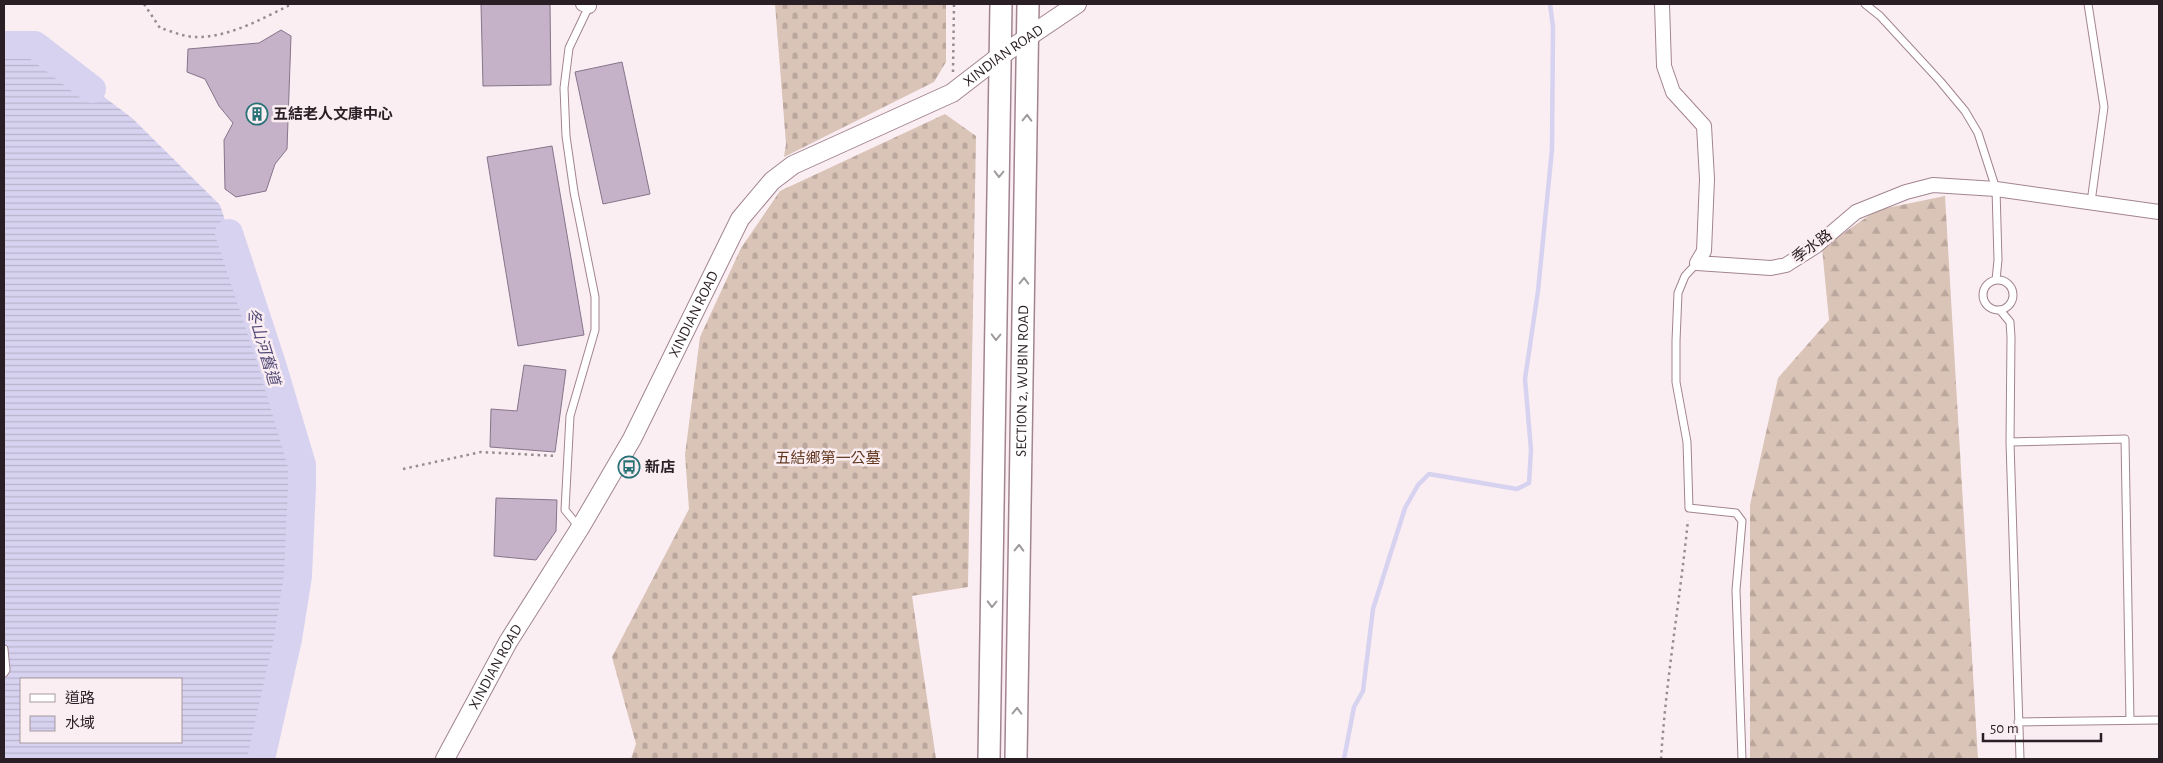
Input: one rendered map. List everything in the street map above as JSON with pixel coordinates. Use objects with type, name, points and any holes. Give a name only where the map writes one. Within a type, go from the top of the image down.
[{"type":"main road","name":"SECTION 2, WUBIN ROAD","points":[[989,759],[1001,4]]},
{"type":"main road","name":"SECTION 2, WUBIN ROAD","points":[[1016,759],[1028,4]]},
{"type":"street","name":"XINDIAN ROAD","points":[[445,759],[508,642],[580,528],[632,438],[740,219],[772,181],[793,165],[952,93],[1000,56],[1077,4]]},
{"type":"street","points":[[1662,4],[1664,66],[1673,92],[1704,126],[1707,179],[1704,251],[1697,263]]},
{"type":"street","name":"季水路","points":[[1697,263],[1771,268],[1786,265],[1816,246],[1856,212],[1906,192],[1933,185],[1996,189],[2159,212]]},
{"type":"lane","points":[[1865,4],[1880,16],[1905,42],[1965,110],[1978,133],[1996,189],[1998,260],[1996,280]]},
{"type":"lane","points":[[2088,4],[2104,107],[2091,202]]},
{"type":"lane","points":[[580,528],[565,510],[570,416],[595,330],[595,297],[574,192],[566,136],[564,88],[570,48],[587,5]]},
{"type":"lane","points":[[1697,263],[1686,276],[1678,293],[1676,382],[1687,442],[1689,508],[1736,513],[1742,521],[1736,590],[1742,759]]},
{"type":"lane","points":[[2000,310],[2010,304],[2014,293],[2008,283],[1996,280],[1986,285],[1983,297],[1989,307],[2000,310],[2010,322],[2010,442],[2020,759]]},
{"type":"lane","points":[[2010,442],[2125,439],[2130,720]]},
{"type":"lane","points":[[4,649],[6,670],[4,673]]},
{"type":"lane","points":[[2018,722],[2159,720]]},
{"type":"path","points":[[144,4],[160,28],[187,36],[219,34],[246,27],[292,4]]},
{"type":"path","points":[[952,93],[954,4]]},
{"type":"path","points":[[403,470],[481,452],[568,456]]},
{"type":"path","points":[[1661,759],[1669,670],[1689,508]]},
{"type":"green space","points":[[775,4],[946,4],[946,62],[934,82],[784,157],[786,144]]},
{"type":"green space","name":"五結鄉第一公墓","points":[[945,114],[976,136],[968,587],[912,596],[936,759],[631,759],[636,744],[612,657],[689,509],[685,455],[700,337],[741,248],[780,191]]},
{"type":"green space","points":[[1945,196],[1978,759],[1750,759],[1750,505],[1778,378],[1829,320],[1822,248],[1877,210]]},
{"type":"water","points":[[35,45],[132,118],[220,205],[297,444],[302,465],[302,487],[298,576],[288,639],[260,759],[4,759],[4,53]]},
{"type":"building","points":[[481,4],[550,4],[551,85],[483,86]]},
{"type":"building","name":"五結老人文康中心","points":[[281,30],[291,36],[287,149],[275,164],[266,191],[236,197],[225,189],[224,140],[233,123],[219,106],[205,79],[187,72],[188,49],[259,43]]},
{"type":"building","points":[[622,62],[650,194],[603,204],[575,72]]},
{"type":"building","points":[[552,146],[584,335],[518,346],[487,157]]},
{"type":"building","points":[[524,365],[566,370],[555,452],[490,447],[491,409],[517,411]]},
{"type":"building","points":[[496,498],[557,500],[556,531],[536,560],[494,556]]},
{"type":"waterway","points":[[1344,759],[1354,707],[1363,691],[1373,609],[1405,508],[1418,485],[1429,474],[1517,489],[1529,483],[1531,450],[1525,379],[1538,291],[1552,149],[1553,27],[1550,4]]},
{"type":"waterway","name":"冬山河舊道","points":[[4,45],[35,45],[92,89]]},
{"type":"waterway","name":"冬山河舊道","points":[[229,233],[272,364],[302,465],[298,576],[288,639],[261,759]]},
{"type":"place","name":"五結老人文康中心","points":[[257,114]]},
{"type":"place","name":"新店","points":[[629,467]]}]
